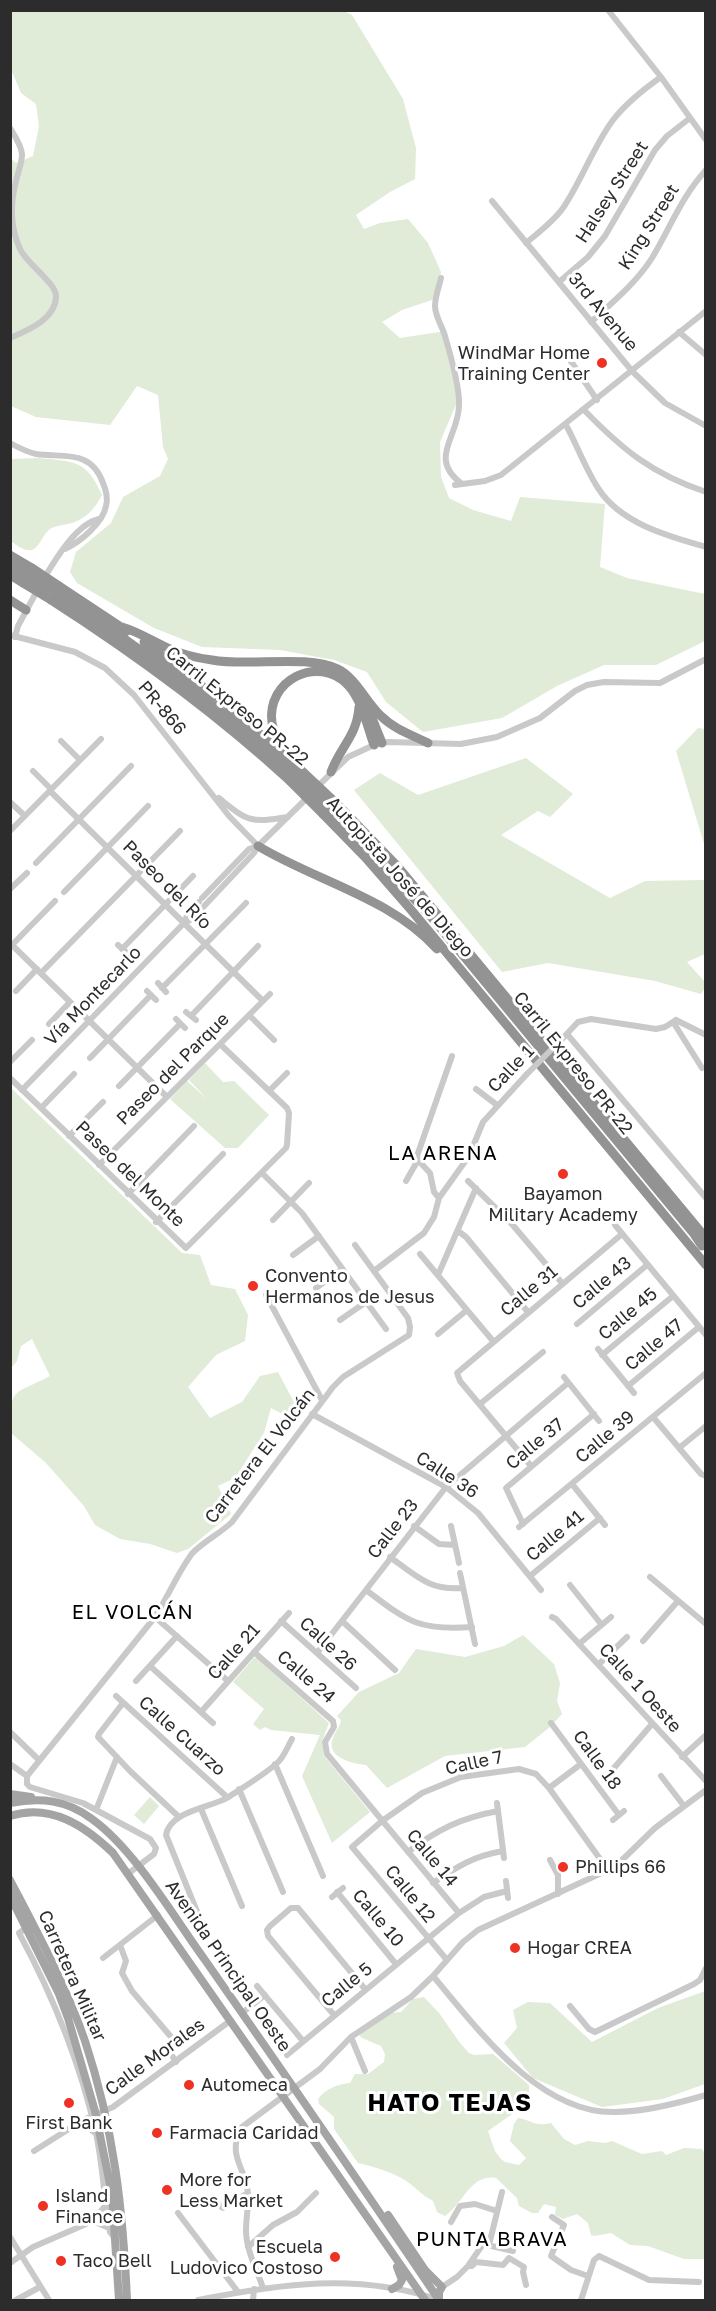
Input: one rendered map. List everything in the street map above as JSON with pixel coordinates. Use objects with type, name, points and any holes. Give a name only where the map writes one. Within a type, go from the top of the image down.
[{"type":"highway","name":"Autopista José de Diego","points":[[10,555],[28,576],[122,627],[226,704],[296,773],[329,808],[387,882],[705,1265]]},
{"type":"highway","points":[[10,565],[28,576]]},
{"type":"highway","name":"Autopista José de Diego","points":[[10,575],[28,576],[55,592],[116,642],[296,773],[329,808],[399,868],[704,1245]]},
{"type":"highway","points":[[10,600],[26,610]]},
{"type":"highway","points":[[122,627],[170,649],[211,660],[243,664],[308,663],[332,667],[348,676],[362,701],[378,744]]},
{"type":"highway","points":[[296,773],[273,724],[274,703],[288,681],[299,674],[311,671],[332,674],[392,725],[428,743]]},
{"type":"highway","points":[[331,772],[336,758],[353,735],[362,701]]},
{"type":"highway","name":"Carril Expreso PR-22","points":[[329,808],[417,903],[593,1120],[704,1245]]},
{"type":"highway","points":[[258,846],[276,857],[370,901],[408,924],[431,943],[470,988],[490,1004]]},
{"type":"main road","points":[[10,1794],[43,1799]]},
{"type":"main road","name":"Avenida Principal Oeste","points":[[10,1803],[43,1799],[60,1802],[90,1817],[121,1845],[242,2013],[439,2301]]},
{"type":"main road","name":"Avenida Principal Oeste","points":[[10,1816],[33,1812],[67,1819],[94,1835],[113,1853],[423,2298]]},
{"type":"main road","name":"Carretera Militar","points":[[10,1880],[65,1991],[84,2039],[105,2111],[120,2195],[127,2301]]},
{"type":"main road","name":"Carretera Militar","points":[[10,1896],[59,1994],[68,2017],[112,2194],[119,2301]]},
{"type":"main road","points":[[360,2185],[386,2212],[425,2270],[442,2287],[439,2292],[439,2301]]},
{"type":"main road","points":[[388,2247],[402,2277],[401,2283],[392,2289]]},
{"type":"main road","points":[[126,2290],[133,2301]]},
{"type":"street","points":[[608,10],[661,76],[705,140]]},
{"type":"street","points":[[526,243],[550,223],[563,207],[596,145],[614,118],[637,94],[661,76]]},
{"type":"street","name":"Halsey Street","points":[[559,282],[588,257],[605,237],[655,150],[667,136],[690,118]]},
{"type":"street","points":[[10,128],[22,153],[12,200],[12,223],[15,236],[25,257],[50,284],[56,295],[45,319],[10,338]]},
{"type":"street","name":"King Street","points":[[591,322],[636,280],[652,258],[690,188],[705,170]]},
{"type":"street","name":"3rd Avenue","points":[[492,201],[632,371],[665,403],[705,426]]},
{"type":"street","points":[[441,278],[435,304],[445,335],[459,405],[445,461],[447,470],[459,485],[485,481],[501,475],[705,311]]},
{"type":"street","points":[[679,332],[705,355]]},
{"type":"street","points":[[566,354],[597,400]]},
{"type":"street","points":[[584,410],[620,446],[652,469],[705,492]]},
{"type":"street","points":[[566,425],[598,489],[614,507],[634,522],[705,547]]},
{"type":"street","points":[[10,443],[36,454],[77,457],[89,462],[99,474],[107,503],[96,525],[65,549],[51,567],[13,636]]},
{"type":"street","name":"PR-866","points":[[13,636],[75,652],[105,668],[134,695],[229,816],[258,846]]},
{"type":"street","points":[[258,846],[348,757],[378,744],[461,744],[497,737],[540,718],[575,691],[587,685],[604,682],[660,682],[704,662]]},
{"type":"street","points":[[10,831],[101,739]]},
{"type":"street","points":[[61,741],[80,760]]},
{"type":"street","points":[[36,863],[131,766]]},
{"type":"street","name":"Paseo del Río","points":[[33,771],[107,848],[263,1000]]},
{"type":"street","points":[[211,792],[249,819],[261,822],[289,817]]},
{"type":"street","points":[[10,802],[25,816]]},
{"type":"street","points":[[64,892],[148,806]]},
{"type":"street","points":[[16,990],[39,971],[180,831]]},
{"type":"street","name":"Vía Montecarlo","points":[[184,923],[188,913],[219,879],[249,849],[258,846]]},
{"type":"street","name":"Vía Montecarlo","points":[[22,1090],[184,923],[192,919],[258,846]]},
{"type":"street","points":[[10,889],[27,873]]},
{"type":"street","points":[[123,949],[193,876]]},
{"type":"street","points":[[55,901],[11,944],[166,1096]]},
{"type":"street","points":[[162,988],[246,903]]},
{"type":"street","points":[[191,1016],[258,950]]},
{"type":"street","name":"Paseo del Parque","points":[[99,1165],[270,994]]},
{"type":"street","points":[[90,1058],[152,995]]},
{"type":"street","points":[[49,1024],[70,1002]]},
{"type":"street","points":[[249,1015],[274,1040]]},
{"type":"street","name":"Calle 1","points":[[439,1197],[469,1156],[483,1122],[578,1022],[591,1019],[656,1029],[665,1027],[676,1020]]},
{"type":"street","points":[[702,1068],[675,1024],[676,1020],[705,1035]]},
{"type":"street","points":[[119,1086],[180,1024]]},
{"type":"street","points":[[565,1036],[705,1198]]},
{"type":"street","points":[[10,1062],[32,1040]]},
{"type":"street","name":"Paseo del Monte","points":[[10,1078],[156,1222],[186,1248],[287,1145],[289,1113],[287,1108],[220,1044]]},
{"type":"street","points":[[406,1181],[418,1160],[417,1156],[452,1056]]},
{"type":"street","points":[[269,1090],[287,1073]]},
{"type":"street","points":[[41,1108],[74,1074]]},
{"type":"street","points":[[476,1089],[497,1105]]},
{"type":"street","points":[[69,1136],[103,1102]]},
{"type":"street","points":[[128,1194],[194,1126]]},
{"type":"street","points":[[156,1222],[223,1154]]},
{"type":"street","points":[[374,1271],[424,1233],[434,1217],[439,1197],[435,1192],[430,1173],[418,1160]]},
{"type":"street","points":[[262,1173],[291,1201],[319,1236],[386,1329]]},
{"type":"street","points":[[468,1181],[511,1223],[562,1283]]},
{"type":"street","points":[[272,1220],[309,1183]]},
{"type":"street","points":[[438,1275],[476,1188]]},
{"type":"street","points":[[615,1225],[705,1335]]},
{"type":"street","points":[[458,1232],[466,1237],[528,1312]]},
{"type":"street","name":"Calle 31","points":[[480,1404],[460,1381],[457,1373],[622,1234]]},
{"type":"street","points":[[293,1255],[319,1236]]},
{"type":"street","name":"Carretera El Volcán","points":[[27,1776],[155,1617],[192,1553],[220,1534],[231,1522],[322,1400],[343,1377],[409,1335],[408,1318],[355,1245]]},
{"type":"street","points":[[420,1254],[493,1341]]},
{"type":"street","name":"Calle 43","points":[[577,1324],[647,1265]]},
{"type":"street","points":[[316,1288],[342,1269]]},
{"type":"street","points":[[266,1295],[322,1400]]},
{"type":"street","name":"Calle 45","points":[[628,1386],[600,1352],[673,1296]]},
{"type":"street","points":[[340,1320],[366,1302]]},
{"type":"street","points":[[440,1329],[467,1310]]},
{"type":"street","name":"Calle 47","points":[[628,1386],[699,1327]]},
{"type":"street","points":[[531,1466],[480,1404],[543,1352]]},
{"type":"street","name":"Calle 39","points":[[521,1526],[705,1374]]},
{"type":"street","name":"Calle 23","points":[[317,1653],[446,1487],[566,1380],[594,1414]]},
{"type":"street","points":[[628,1386],[633,1393]]},
{"type":"street","name":"Calle 36","points":[[312,1414],[446,1487],[478,1513],[541,1590]]},
{"type":"street","points":[[594,1414],[599,1421]]},
{"type":"street","name":"Calle 37","points":[[521,1526],[506,1488],[594,1414]]},
{"type":"street","points":[[653,1417],[705,1476]]},
{"type":"street","points":[[679,1448],[705,1426]]},
{"type":"street","points":[[572,1484],[605,1525]]},
{"type":"street","name":"Calle 41","points":[[530,1576],[600,1518]]},
{"type":"street","points":[[414,1526],[439,1544],[455,1545]]},
{"type":"street","points":[[451,1526],[459,1563]]},
{"type":"street","points":[[390,1557],[422,1581],[434,1587],[463,1588]]},
{"type":"street","points":[[460,1573],[475,1644]]},
{"type":"street","points":[[650,1577],[705,1624]]},
{"type":"street","points":[[570,1585],[602,1624]]},
{"type":"street","points":[[366,1590],[398,1614],[420,1625],[441,1629],[472,1627]]},
{"type":"street","points":[[643,1641],[678,1601]]},
{"type":"street","name":"Calle 21","points":[[201,1712],[289,1613]]},
{"type":"street","points":[[155,1617],[228,1681]]},
{"type":"street","name":"Calle 1 Oeste","points":[[552,1617],[599,1664],[705,1781]]},
{"type":"street","points":[[579,1644],[611,1617]]},
{"type":"street","name":"Calle 26","points":[[281,1622],[356,1688]]},
{"type":"street","points":[[342,1622],[395,1670]]},
{"type":"street","points":[[136,1681],[177,1636]]},
{"type":"street","points":[[599,1664],[627,1637]]},
{"type":"street","name":"Calle 24","points":[[254,1652],[333,1721],[334,1727]]},
{"type":"street","points":[[389,1664],[394,1658]]},
{"type":"street","points":[[150,1666],[213,1723]]},
{"type":"street","name":"Calle Cuarzo","points":[[116,1696],[227,1797]]},
{"type":"street","points":[[123,1703],[98,1736],[179,1817]]},
{"type":"street","name":"Calle 18","points":[[550,1723],[554,1733],[581,1764],[619,1815]]},
{"type":"street","points":[[614,1767],[652,1724]]},
{"type":"street","name":"Calle 14","points":[[334,1727],[325,1742],[327,1754],[459,1913]]},
{"type":"street","points":[[12,1736],[39,1760]]},
{"type":"street","points":[[682,1757],[705,1736]]},
{"type":"street","points":[[200,1919],[166,1835],[168,1828],[179,1817],[227,1797],[275,1764],[292,1740]]},
{"type":"street","points":[[96,1810],[117,1757]]},
{"type":"street","points":[[10,1764],[27,1776],[27,1784],[30,1787],[83,1803],[150,1839],[156,1848],[154,1854],[129,1873]]},
{"type":"street","points":[[275,1764],[323,1876]]},
{"type":"street","points":[[549,1788],[581,1764]]},
{"type":"street","name":"Calle 7","points":[[352,1846],[422,1792],[461,1777],[519,1769],[536,1774],[549,1788],[608,1870]]},
{"type":"street","points":[[661,1776],[684,1806]]},
{"type":"street","points":[[239,1789],[283,1892]]},
{"type":"street","points":[[263,2288],[248,2247],[245,2232],[248,2193],[234,2152],[236,2137],[242,2127],[320,2069],[351,2037],[411,1996],[433,1976],[463,1942],[478,1930],[608,1870],[620,1862],[655,1828],[705,1790]]},
{"type":"street","points":[[433,1883],[463,1862],[486,1854],[504,1854],[498,1803]]},
{"type":"street","points":[[201,1809],[242,1906]]},
{"type":"street","points":[[408,1852],[430,1834],[453,1823],[498,1811]]},
{"type":"street","name":"Calle 12","points":[[352,1846],[447,1960]]},
{"type":"street","points":[[550,1860],[558,1875],[558,1894]]},
{"type":"street","points":[[506,1881],[508,1898]]},
{"type":"street","name":"Calle 5","points":[[286,2055],[459,1913],[484,1897],[507,1891]]},
{"type":"street","name":"Calle 10","points":[[337,1892],[396,1964]]},
{"type":"street","points":[[334,2015],[268,1936],[267,1930],[270,1926],[291,1908],[298,1908],[365,1989]]},
{"type":"street","points":[[103,1958],[158,1915]]},
{"type":"street","points":[[120,1945],[126,1961],[122,1973],[132,1991],[172,2038],[168,2049],[176,2062]]},
{"type":"street","points":[[570,2006],[589,2029],[595,2032],[694,1984],[700,1980],[705,1968]]},
{"type":"street","points":[[433,1976],[493,2047],[538,2087],[581,2108],[614,2112],[682,2102],[705,2095]]},
{"type":"street","points":[[257,1986],[303,2041]]},
{"type":"street","points":[[242,2013],[265,1995]]},
{"type":"street","name":"Calle Morales","points":[[34,2151],[78,2124],[105,2111],[230,2021]]},
{"type":"street","points":[[351,2037],[365,2071]]},
{"type":"street","points":[[94,2116],[109,2229],[115,2238]]},
{"type":"street","points":[[78,2124],[86,2126],[96,2134]]},
{"type":"street","points":[[489,2245],[502,2192]]},
{"type":"street","points":[[212,2199],[223,2208],[248,2193]]},
{"type":"street","points":[[248,2247],[273,2225],[297,2212],[316,2193]]},
{"type":"street","points":[[451,2222],[460,2206],[475,2204],[497,2211]]},
{"type":"street","points":[[10,2263],[66,2231],[93,2221],[106,2205]]},
{"type":"street","points":[[178,2213],[238,2292]]},
{"type":"street","points":[[552,2217],[564,2224],[551,2256],[571,2270],[588,2276]]},
{"type":"street","points":[[93,2221],[109,2229]]},
{"type":"street","points":[[10,2237],[49,2301]]},
{"type":"street","points":[[442,2287],[468,2266],[481,2245],[513,2251]]},
{"type":"street","points":[[581,2301],[594,2260],[599,2256],[649,2280],[699,2282]]},
{"type":"street","points":[[468,2266],[476,2262],[502,2265],[509,2258],[524,2266],[526,2284]]},
{"type":"street","points":[[198,2301],[254,2289],[321,2282],[362,2283],[439,2301]]},
{"type":"street","points":[[16,2301],[40,2287]]},
{"type":"street","points":[[253,2301],[254,2289]]},
{"type":"green space","points":[[11,11],[344,11],[352,15],[403,99],[416,148],[415,179],[390,192],[356,215],[364,229],[380,223],[408,219],[428,243],[441,272],[435,299],[402,310],[382,322],[400,338],[446,331],[458,400],[440,442],[441,477],[449,498],[473,510],[511,521],[520,497],[605,504],[600,567],[627,578],[705,594],[705,641],[656,665],[604,665],[557,686],[502,718],[423,732],[386,702],[367,672],[334,660],[280,650],[202,647],[154,628],[77,583],[70,572],[76,552],[111,523],[123,497],[160,476],[168,459],[163,447],[158,395],[137,386],[110,425],[36,417],[11,406],[11,159],[16,163],[33,156],[39,126],[36,104],[21,93],[11,72]]},
{"type":"green space","points":[[39,458],[78,464],[90,475],[102,495],[84,517],[50,529],[37,547],[26,550],[11,541],[11,459]]},
{"type":"green space","points":[[698,728],[705,729],[705,847],[676,751]]},
{"type":"green space","points":[[526,758],[573,794],[550,817],[538,811],[501,835],[610,898],[645,881],[705,880],[705,954],[687,962],[705,982],[705,988],[701,994],[655,981],[548,963],[502,972],[354,790],[380,773],[418,795]]},
{"type":"green space","points":[[205,1063],[223,1082],[234,1081],[269,1115],[238,1148],[225,1148],[170,1099],[187,1081],[207,1099],[189,1080]]},
{"type":"green space","points":[[10,1087],[182,1253],[200,1255],[211,1285],[235,1289],[248,1315],[245,1341],[216,1355],[188,1387],[210,1418],[242,1402],[260,1376],[278,1372],[298,1410],[292,1419],[271,1408],[264,1433],[235,1478],[218,1486],[231,1514],[188,1549],[177,1553],[150,1544],[120,1539],[95,1525],[84,1506],[46,1463],[11,1433],[11,1407],[16,1394],[50,1376],[32,1339],[21,1346],[17,1361],[11,1368]]},
{"type":"green space","points":[[523,1635],[554,1664],[560,1683],[557,1701],[562,1714],[525,1747],[445,1756],[387,1788],[366,1765],[347,1761],[336,1755],[332,1745],[341,1720],[337,1716],[359,1692],[399,1673],[416,1649],[465,1657],[504,1646]]},
{"type":"green space","points":[[254,1658],[257,1658],[329,1723],[322,1741],[324,1756],[370,1812],[332,1843],[302,1776],[320,1735],[271,1730],[265,1727],[260,1730],[253,1724],[264,1709],[233,1682]]},
{"type":"green space","points":[[150,1797],[159,1806],[144,1824],[134,1815]]},
{"type":"green space","points":[[705,1991],[705,2084],[663,2099],[602,2107],[533,2078],[504,2043],[517,2028],[513,2010],[528,2002],[550,2003],[592,2042],[658,2008]]},
{"type":"green space","points":[[424,1997],[469,2053],[493,2054],[529,2085],[529,2109],[515,2112],[488,2131],[495,2151],[505,2162],[519,2165],[526,2158],[510,2141],[514,2124],[518,2118],[537,2124],[551,2123],[564,2139],[575,2145],[588,2141],[605,2143],[612,2141],[642,2154],[662,2151],[666,2155],[684,2148],[702,2149],[706,2156],[705,2259],[684,2259],[648,2246],[630,2245],[611,2233],[591,2235],[588,2223],[577,2214],[563,2219],[555,2215],[556,2207],[544,2204],[538,2213],[532,2213],[519,2206],[517,2198],[496,2178],[480,2180],[473,2185],[445,2216],[437,2212],[433,2201],[403,2179],[358,2163],[334,2129],[334,2117],[319,2104],[318,2099],[332,2088],[350,2083],[355,2074],[368,2074],[384,2062],[385,2054],[381,2046],[362,2038],[361,2031],[390,2013],[401,2012],[413,1999]]},
{"type":"place","name":"WindMar Home Training Center","points":[[602,363]]},
{"type":"place","name":"Bayamon Military Academy","points":[[563,1174]]},
{"type":"place","name":"Convento Hermanos de Jesus","points":[[253,1286]]},
{"type":"place","name":"Phillips 66","points":[[563,1867]]},
{"type":"place","name":"Hogar CREA","points":[[515,1948]]},
{"type":"place","name":"Automeca","points":[[189,2085]]},
{"type":"place","name":"First Bank","points":[[69,2103]]},
{"type":"place","name":"Farmacia Caridad","points":[[157,2133]]},
{"type":"place","name":"More for Less Market","points":[[167,2190]]},
{"type":"place","name":"Island Finance","points":[[43,2206]]},
{"type":"place","name":"Escuela Ludovico Costoso","points":[[335,2257]]},
{"type":"place","name":"Taco Bell","points":[[61,2261]]},
{"type":"district","name":"LA ARENA","points":[[443,1154]]},
{"type":"district","name":"EL VOLCÁN","points":[[133,1613]]},
{"type":"district","name":"HATO TEJAS","points":[[450,2103]]},
{"type":"district","name":"PUNTA BRAVA","points":[[492,2240]]}]
